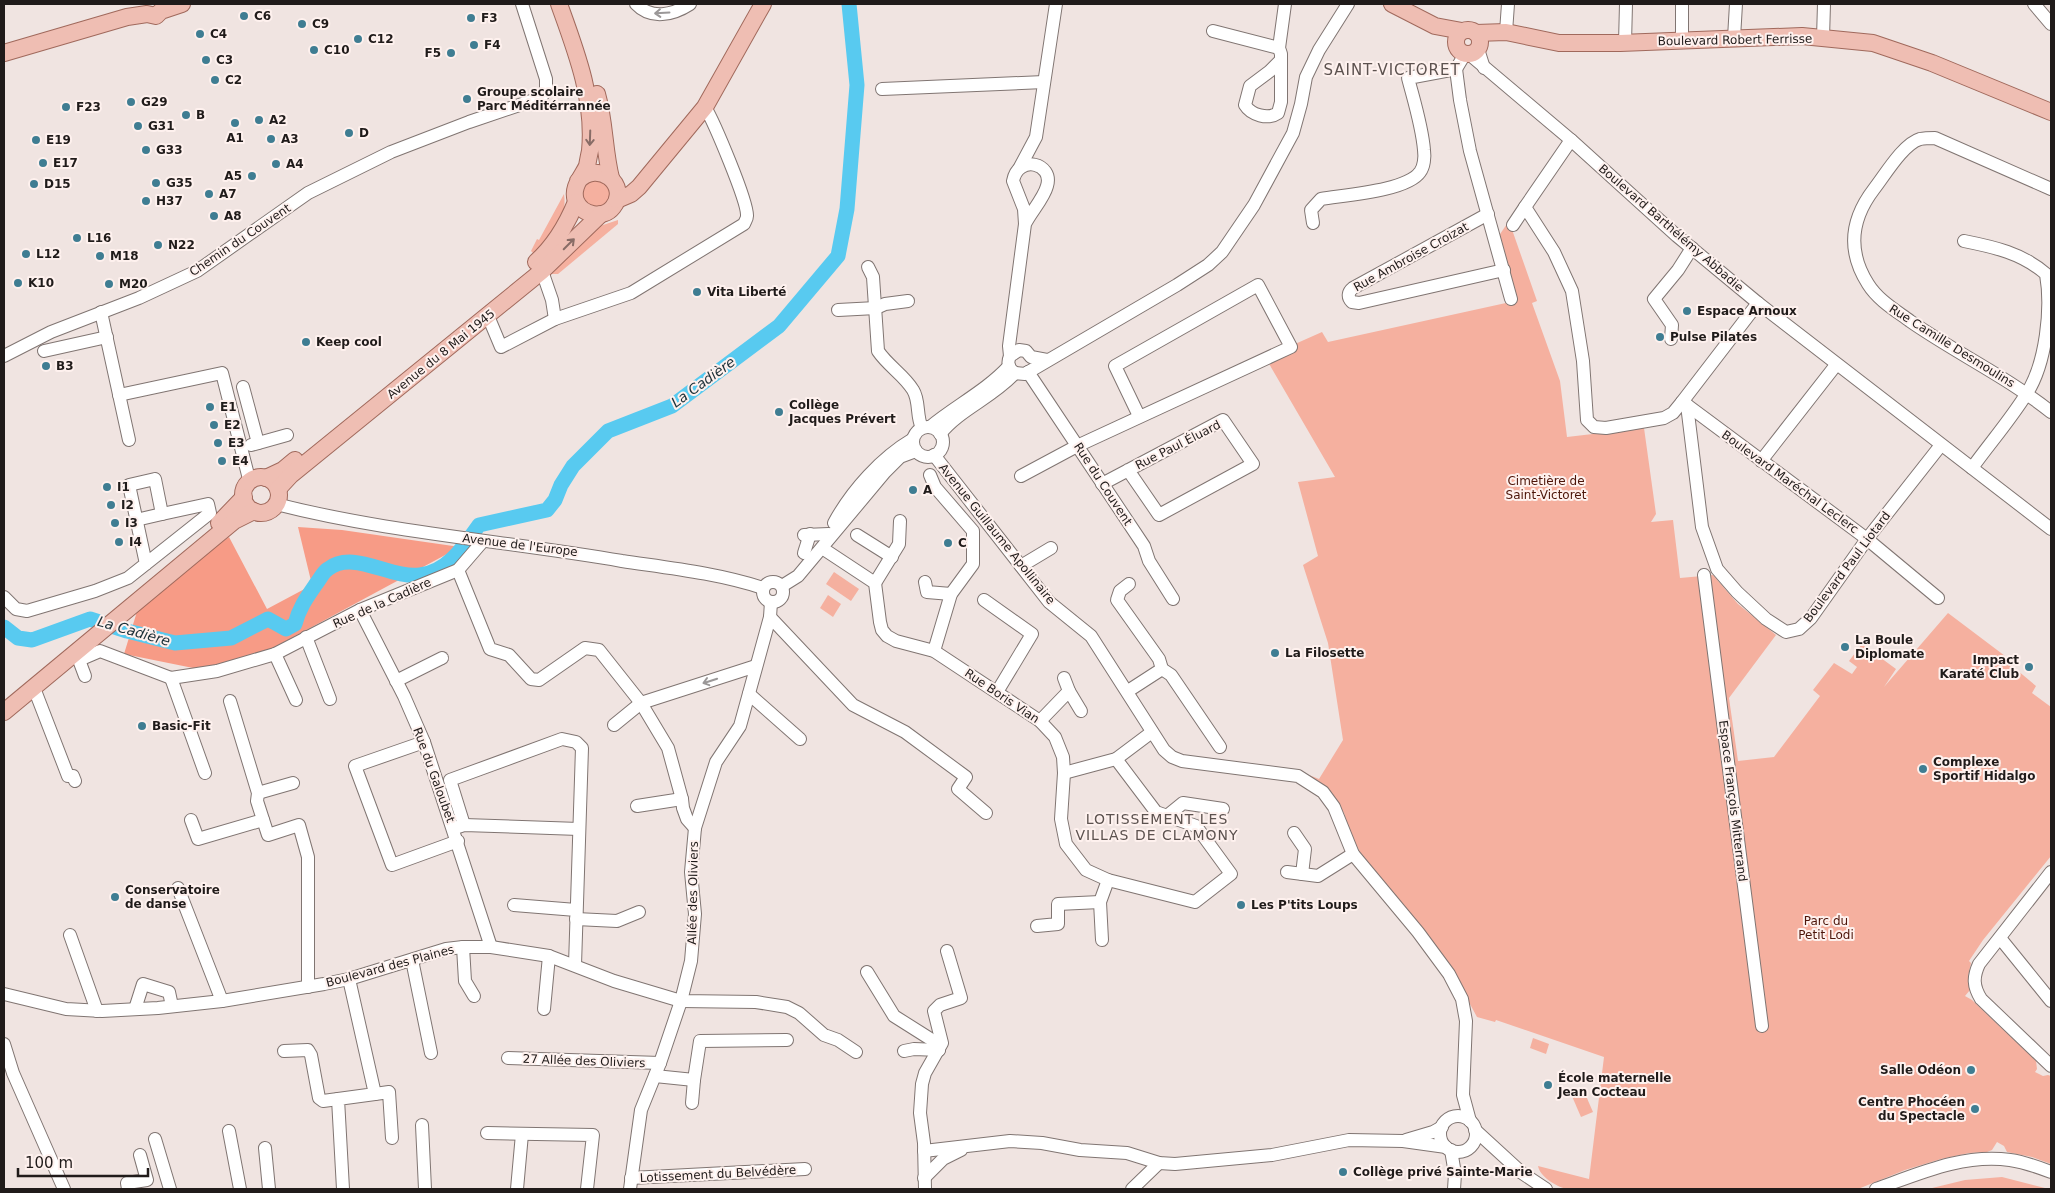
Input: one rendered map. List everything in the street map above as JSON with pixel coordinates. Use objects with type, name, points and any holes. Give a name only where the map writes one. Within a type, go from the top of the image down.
[{"type":"main road","points":[[4,53],[127,17],[152,7],[182,4]]},
{"type":"main road","points":[[559,5],[582,74],[590,115],[590,151],[587,166],[575,189],[576,202],[583,210],[591,214],[601,214],[612,207],[617,200],[631,194],[639,187],[705,107],[763,4]]},
{"type":"main road","name":"Boulevard Barthélémy Abbadie","points":[[1392,4],[1470,44]]},
{"type":"main road","points":[[559,5],[593,83],[600,107],[617,200]]},
{"type":"main road","points":[[1470,44],[1501,32]]},
{"type":"main road","name":"Boulevard Robert Ferrisse","points":[[1501,32],[1559,44],[1802,36],[1873,43],[1932,63],[2051,112]]},
{"type":"main road","points":[[578,181],[588,173],[594,172],[601,172],[612,179],[632,180],[644,173],[682,135]]},
{"type":"main road","name":"Avenue du 8 Mai 1945","points":[[268,488],[283,470],[496,298],[546,253],[570,218],[576,202]]},
{"type":"main road","name":"Avenue du 8 Mai 1945","points":[[268,488],[290,475],[488,316],[542,271],[601,214]]},
{"type":"main road","points":[[245,488],[268,488],[273,508],[264,512],[254,511],[249,508],[244,497],[245,488]]},
{"type":"main road","points":[[4,703],[116,614],[228,516],[244,497]]},
{"type":"main road","points":[[116,614],[234,522],[254,511]]},
{"type":"main road","points":[[4,712],[76,658],[89,637]]},
{"type":"street","name":"Chemin du Couvent","points":[[4,356],[50,332],[140,298],[196,271],[308,194],[391,152],[469,122],[540,98],[546,91],[546,79],[522,4]]},
{"type":"street","points":[[636,4],[640,8],[658,15],[678,12],[690,4]]},
{"type":"street","points":[[1025,224],[1043,194],[1048,181],[1041,167],[1036,136],[1056,4]]},
{"type":"street","points":[[1213,31],[1280,54],[1284,4]]},
{"type":"street","points":[[1013,361],[1021,374],[1029,371],[1208,266],[1222,252],[1254,205],[1293,133],[1306,77],[1319,50],[1348,4]]},
{"type":"street","points":[[1501,32],[1508,4]]},
{"type":"street","points":[[1626,4],[1626,43]]},
{"type":"street","points":[[1682,4],[1682,40]]},
{"type":"street","points":[[1734,38],[1736,4]]},
{"type":"street","points":[[1823,38],[1824,4]]},
{"type":"street","points":[[2034,4],[2051,24]]},
{"type":"street","points":[[1470,44],[1456,68],[1460,100],[1470,151],[1511,300]]},
{"type":"street","name":"Boulevard Barthélémy Abbadie","points":[[1470,44],[1484,68],[1571,140],[1692,248],[1836,365],[2051,529]]},
{"type":"street","points":[[1313,222],[1311,210],[1321,199],[1393,188],[1410,182],[1420,172],[1424,164],[1424,150],[1408,78],[1456,68]]},
{"type":"street","points":[[882,89],[1044,82]]},
{"type":"street","points":[[488,316],[501,347],[555,319],[631,293],[744,224],[747,216],[743,200],[713,120],[705,107]]},
{"type":"street","points":[[805,555],[822,548],[885,472],[914,445],[918,431],[931,430],[949,423],[1002,387],[1013,361],[1011,332],[1025,224],[1024,209],[1013,181],[1036,136]]},
{"type":"street","name":"Rue Camille Desmoulins","points":[[2051,189],[1935,138],[1919,139],[1902,151],[1863,203],[1854,233],[1855,258],[1868,284],[1886,304],[1928,333],[2028,393],[2051,412]]},
{"type":"street","points":[[1513,225],[1571,140]]},
{"type":"street","points":[[1020,167],[1031,164],[1041,167]]},
{"type":"street","points":[[1016,192],[1020,196],[1029,199],[1043,194]]},
{"type":"street","points":[[1524,207],[1554,252],[1572,291],[1583,361],[1586,416],[1594,427],[1606,428],[1664,418],[1673,413],[1684,403],[1758,303]]},
{"type":"street","name":"Rue Ambroise Croizat","points":[[1488,214],[1353,288],[1348,294],[1352,302],[1359,303],[1504,270]]},
{"type":"street","points":[[1964,241],[2003,249],[2035,264],[2046,274],[2048,303],[2045,337],[2038,370],[2028,393],[1972,468]]},
{"type":"street","points":[[1672,339],[1672,325],[1654,299],[1678,270],[1692,248]]},
{"type":"street","points":[[868,268],[873,277],[878,351],[914,390],[918,407],[918,419],[931,430],[942,444],[934,455],[924,457],[914,445]]},
{"type":"street","points":[[542,271],[552,300],[555,319]]},
{"type":"street","points":[[1021,476],[1139,416],[1291,347],[1258,285],[1115,366],[1139,416]]},
{"type":"street","points":[[838,310],[876,308],[885,304],[908,301]]},
{"type":"street","points":[[101,312],[129,440]]},
{"type":"street","points":[[44,351],[107,337]]},
{"type":"street","points":[[1013,361],[1026,352],[1031,356],[1047,360]]},
{"type":"street","points":[[1029,371],[1033,363],[1031,356]]},
{"type":"street","points":[[1761,461],[1836,365]]},
{"type":"street","name":"Rue du Couvent","points":[[1029,371],[1144,546],[1149,560],[1173,598]]},
{"type":"street","points":[[119,395],[222,372],[248,475],[268,488]]},
{"type":"street","points":[[244,387],[258,442]]},
{"type":"street","name":"Boulevard Maréchal Leclerc","points":[[1684,403],[1867,539],[1938,598]]},
{"type":"street","name":"Boulevard Paul Liotard","points":[[1684,403],[1702,527],[1718,569],[1737,592],[1766,619],[1786,632],[1798,629],[1811,618],[1867,539],[1941,445]]},
{"type":"street","name":"Rue Paul Éluard","points":[[1102,484],[1128,470],[1223,420],[1253,464],[1159,515],[1128,470]]},
{"type":"street","points":[[241,447],[287,435]]},
{"type":"street","points":[[822,548],[847,503],[878,465],[894,450],[914,445]]},
{"type":"street","name":"Avenue Guillaume Apollinaire","points":[[934,455],[1049,602],[1090,636],[1128,691],[1152,732],[1172,757],[1182,761],[1298,776],[1323,792],[1334,807],[1353,854],[1418,932],[1449,974],[1462,999],[1466,1021],[1463,1094],[1473,1126]]},
{"type":"street","points":[[930,474],[935,487],[973,531],[973,564],[951,594],[934,651]]},
{"type":"street","points":[[146,564],[129,485],[155,479],[162,514]]},
{"type":"street","name":"Avenue de l'Europe","points":[[268,488],[310,513],[454,537],[583,554],[706,574],[739,580],[763,588]]},
{"type":"street","points":[[4,597],[16,609],[27,611],[95,591],[128,578],[210,513],[208,504],[136,520]]},
{"type":"street","points":[[822,548],[876,583],[899,544],[900,521]]},
{"type":"street","points":[[782,586],[798,576],[805,555],[807,534],[829,534]]},
{"type":"street","points":[[856,535],[892,557]]},
{"type":"street","name":"Rue de la Cadière","points":[[76,658],[100,651],[171,678],[217,671],[275,654],[360,610],[458,570],[481,541]]},
{"type":"street","points":[[1021,566],[1051,548]]},
{"type":"street","points":[[458,570],[490,648],[509,655],[531,679],[539,680],[585,648],[599,650],[642,703],[668,748],[687,819],[694,828]]},
{"type":"street","name":"Espace François Mitterrand","points":[[1704,575],[1762,1026]]},
{"type":"street","points":[[774,582],[782,586],[783,596],[778,601],[771,602],[764,597],[763,588],[767,583],[774,582]]},
{"type":"street","points":[[925,582],[927,592],[951,594]]},
{"type":"street","name":"Rue Boris Vian","points":[[876,583],[880,622],[882,630],[887,636],[896,641],[934,651],[1040,720],[1056,737],[1063,757],[1064,773],[1061,819],[1066,844],[1086,870],[1108,880],[1195,902],[1231,874],[1196,826],[1167,816]]},
{"type":"street","points":[[1129,584],[1120,591],[1117,600],[1159,659],[1162,669],[1171,675],[1220,747]]},
{"type":"street","points":[[984,600],[1032,634],[997,692]]},
{"type":"street","name":"Allée des Oliviers","points":[[631,1184],[641,1110],[682,1001],[692,961],[695,914],[691,872],[694,828],[716,762],[740,726],[770,616],[771,602]]},
{"type":"street","name":"Rue du Galoubet","points":[[360,610],[424,742],[459,826],[458,841],[491,947]]},
{"type":"street","points":[[770,616],[853,705],[905,732],[966,777],[958,789],[986,813]]},
{"type":"street","points":[[306,637],[330,699]]},
{"type":"street","points":[[275,654],[296,700]]},
{"type":"street","points":[[76,658],[85,676]]},
{"type":"street","points":[[396,681],[442,658]]},
{"type":"street","points":[[614,725],[642,703],[756,666]]},
{"type":"street","points":[[1128,691],[1162,669]]},
{"type":"street","points":[[171,678],[205,773]]},
{"type":"street","points":[[1064,678],[1069,691],[1081,711]]},
{"type":"street","points":[[34,688],[68,776],[73,776],[75,782]]},
{"type":"street","points":[[1040,720],[1069,691]]},
{"type":"street","points":[[749,694],[800,739]]},
{"type":"street","points":[[230,701],[258,793],[257,801],[268,835],[299,825],[308,856],[308,987]]},
{"type":"street","points":[[1064,773],[1116,759],[1152,732]]},
{"type":"street","points":[[575,965],[582,748],[576,742],[562,739],[450,780],[459,826],[579,829]]},
{"type":"street","points":[[424,742],[355,766],[392,865],[458,841]]},
{"type":"street","points":[[1116,759],[1156,812],[1167,816],[1183,802],[1223,809]]},
{"type":"street","points":[[258,793],[294,783]]},
{"type":"street","points":[[637,806],[682,799],[688,803],[702,805]]},
{"type":"street","points":[[192,820],[198,839],[263,820]]},
{"type":"street","points":[[1294,833],[1305,849],[1302,874]]},
{"type":"street","points":[[1287,872],[1318,876],[1353,854]]},
{"type":"street","points":[[1102,940],[1100,902],[1108,880]]},
{"type":"street","points":[[2049,880],[2000,938],[1976,970],[1974,980],[1980,999],[2051,1066]]},
{"type":"street","points":[[178,888],[222,1001]]},
{"type":"street","points":[[1037,926],[1058,924],[1058,904],[1100,902]]},
{"type":"street","points":[[514,905],[617,921],[639,912]]},
{"type":"street","points":[[70,935],[97,1010]]},
{"type":"street","points":[[2000,938],[2051,1000]]},
{"type":"street","points":[[464,947],[465,981],[474,996]]},
{"type":"street","name":"Boulevard des Plaines","points":[[4,994],[66,1009],[135,1009],[172,1006],[222,1001],[349,979],[446,949],[491,947],[548,956],[614,981],[682,1001],[756,1002],[787,1007],[799,1013],[824,1035],[838,1040],[856,1052]]},
{"type":"street","points":[[924,1184],[924,1151],[920,1113],[922,1084],[925,1073],[942,1043],[934,1011],[940,1005],[961,998],[947,951]]},
{"type":"street","points":[[544,1009],[548,956]]},
{"type":"street","points":[[412,960],[431,1054]]},
{"type":"street","points":[[867,972],[894,1016],[932,1040],[939,1050]]},
{"type":"street","points":[[349,979],[374,1094]]},
{"type":"street","points":[[135,1009],[144,984],[169,992],[172,1006]]},
{"type":"street","points":[[692,1103],[700,1041],[787,1040]]},
{"type":"street","points":[[4,1044],[13,1073],[64,1189]]},
{"type":"street","points":[[904,1051],[914,1049],[939,1050]]},
{"type":"street","points":[[284,1051],[308,1050],[311,1055],[319,1098],[323,1101],[389,1092],[392,1138]]},
{"type":"street","points":[[507,1061],[658,1069],[694,1080]]},
{"type":"street","name":"Avenue Guillaume Apollinaire","points":[[1454,1116],[1463,1094]]},
{"type":"street","points":[[338,1099],[344,1189]]},
{"type":"street","points":[[1403,1141],[1433,1132],[1442,1127],[1449,1118],[1460,1116],[1522,1173],[1546,1189]]},
{"type":"street","points":[[422,1125],[425,1189]]},
{"type":"street","points":[[1456,1149],[1474,1141],[1473,1126]]},
{"type":"street","points":[[1442,1127],[1440,1138],[1456,1149]]},
{"type":"street","points":[[229,1131],[240,1189]]},
{"type":"street","points":[[487,1133],[593,1135],[587,1189]]},
{"type":"street","points":[[518,1189],[522,1134]]},
{"type":"street","points":[[155,1139],[170,1189]]},
{"type":"street","points":[[924,1151],[1010,1141],[1042,1143],[1080,1150],[1128,1153],[1159,1163],[1190,1164],[1254,1158],[1349,1140],[1403,1141],[1456,1149],[1490,1150],[1506,1157]]},
{"type":"street","points":[[924,1184],[943,1159],[968,1147]]},
{"type":"street","points":[[265,1148],[269,1189]]},
{"type":"street","points":[[1454,1189],[1456,1149]]},
{"type":"street","points":[[128,1189],[127,1183],[147,1180],[140,1155]]},
{"type":"street","points":[[1876,1189],[1928,1170],[1974,1160],[2010,1160],[2051,1172]]},
{"type":"street","points":[[1132,1189],[1159,1163]]},
{"type":"street","name":"Lotissement du Belvédère","points":[[631,1184],[805,1169]]},
{"type":"green space","points":[[594,179],[610,186],[609,204],[591,209],[582,198],[585,186]]},
{"type":"green space","points":[[564,194],[565,203],[561,219],[553,233],[536,253],[533,253],[531,251],[537,239],[539,240]]},
{"type":"green space","points":[[618,220],[618,224],[558,274],[550,274],[597,227]]},
{"type":"green space","points":[[1509,221],[1537,301],[1532,303],[1560,381],[1567,437],[1644,428],[1656,514],[1651,522],[1673,520],[1680,578],[1713,575],[1738,604],[1776,635],[1729,698],[1738,761],[1774,757],[1820,696],[1813,690],[1834,663],[1852,674],[1857,667],[1849,661],[1862,644],[1896,669],[1884,687],[1948,613],[2013,662],[2011,665],[2036,686],[2032,693],[2051,707],[2051,856],[1983,940],[1969,961],[1971,963],[1968,977],[1970,990],[1965,996],[1972,1000],[2036,1061],[2037,1069],[2035,1072],[2043,1076],[2051,1076],[2051,1164],[2032,1157],[2007,1152],[2004,1146],[1997,1142],[1992,1150],[1987,1152],[1969,1153],[1941,1159],[1905,1170],[1858,1189],[1566,1189],[1558,1186],[1542,1174],[1538,1166],[1589,1179],[1604,1057],[1496,1020],[1495,1022],[1477,1017],[1451,969],[1362,856],[1350,833],[1344,813],[1331,792],[1309,775],[1319,779],[1343,740],[1328,643],[1303,565],[1318,556],[1298,482],[1335,477],[1268,362],[1295,344],[1322,332],[1328,342],[1515,301],[1498,237]]},
{"type":"green space","points":[[834,572],[859,589],[851,601],[826,584]]},
{"type":"green space","points":[[828,595],[841,604],[833,617],[820,608]]},
{"type":"green space","points":[[1533,1038],[1549,1044],[1546,1054],[1530,1048]]},
{"type":"green space","points":[[1583,1089],[1593,1112],[1581,1117],[1571,1094]]},
{"type":"green space","points":[[2002,1177],[2049,1189],[1928,1189],[1965,1180]]},
{"type":"shaded area","points":[[298,527],[342,530],[460,547],[273,648],[203,670],[124,654],[139,605],[178,573],[229,537],[267,609],[312,585]]},
{"type":"waterway","name":"La Cadière","points":[[4,627],[18,638],[32,640],[90,619],[175,643],[231,638],[268,619],[286,629],[295,624],[304,603],[323,574],[338,564],[360,563],[408,575],[430,573],[439,569],[454,557],[479,525],[547,510],[555,500],[561,485],[573,466],[608,431],[672,406],[779,326],[838,256],[847,209],[857,85],[849,4]]},
{"type":"place","name":"C6","points":[[244,16]]},
{"type":"place","name":"F3","points":[[471,18]]},
{"type":"place","name":"C9","points":[[302,24]]},
{"type":"place","name":"C4","points":[[200,34]]},
{"type":"place","name":"C12","points":[[358,39]]},
{"type":"place","name":"F4","points":[[474,45]]},
{"type":"place","name":"C10","points":[[314,50]]},
{"type":"place","name":"F5","points":[[451,53]]},
{"type":"place","name":"C3","points":[[206,60]]},
{"type":"place","name":"C2","points":[[215,80]]},
{"type":"place","name":"Groupe scolaire Parc Méditérrannée","points":[[467,99]]},
{"type":"place","name":"G29","points":[[131,102]]},
{"type":"place","name":"F23","points":[[66,107]]},
{"type":"place","name":"B","points":[[186,115]]},
{"type":"place","name":"A2","points":[[259,120]]},
{"type":"place","name":"A1","points":[[235,123]]},
{"type":"place","name":"G31","points":[[138,126]]},
{"type":"place","name":"D","points":[[349,133]]},
{"type":"place","name":"A3","points":[[271,139]]},
{"type":"place","name":"E19","points":[[36,140]]},
{"type":"place","name":"G33","points":[[146,150]]},
{"type":"place","name":"E17","points":[[43,163]]},
{"type":"place","name":"A4","points":[[276,164]]},
{"type":"place","name":"A5","points":[[252,176]]},
{"type":"place","name":"G35","points":[[156,183]]},
{"type":"place","name":"D15","points":[[34,184]]},
{"type":"place","name":"A7","points":[[209,194]]},
{"type":"place","name":"H37","points":[[146,201]]},
{"type":"place","name":"A8","points":[[214,216]]},
{"type":"place","name":"L16","points":[[77,238]]},
{"type":"place","name":"N22","points":[[158,245]]},
{"type":"place","name":"L12","points":[[26,254]]},
{"type":"place","name":"M18","points":[[100,256]]},
{"type":"place","name":"K10","points":[[18,283]]},
{"type":"place","name":"M20","points":[[109,284]]},
{"type":"place","name":"Vita Liberté","points":[[697,292]]},
{"type":"place","name":"Espace Arnoux","points":[[1687,311]]},
{"type":"place","name":"Pulse Pilates","points":[[1660,337]]},
{"type":"place","name":"Keep cool","points":[[306,342]]},
{"type":"place","name":"B3","points":[[46,366]]},
{"type":"place","name":"E1","points":[[210,407]]},
{"type":"place","name":"Collège Jacques Prévert","points":[[779,412]]},
{"type":"place","name":"E2","points":[[214,425]]},
{"type":"place","name":"E3","points":[[218,443]]},
{"type":"place","name":"E4","points":[[222,461]]},
{"type":"place","name":"I1","points":[[107,487]]},
{"type":"place","name":"A","points":[[913,490]]},
{"type":"place","name":"I2","points":[[111,505]]},
{"type":"place","name":"I3","points":[[115,523]]},
{"type":"place","name":"I4","points":[[119,542]]},
{"type":"place","name":"C","points":[[948,543]]},
{"type":"place","name":"La Boule Diplomate","points":[[1845,647]]},
{"type":"place","name":"La Filosette","points":[[1275,653]]},
{"type":"place","name":"Impact Karaté Club","points":[[2029,667]]},
{"type":"place","name":"Basic-Fit","points":[[142,726]]},
{"type":"place","name":"Complexe Sportif Hidalgo","points":[[1923,769]]},
{"type":"place","name":"Conservatoire de danse","points":[[115,897]]},
{"type":"place","name":"Les P'tits Loups","points":[[1241,905]]},
{"type":"place","name":"Salle Odéon","points":[[1971,1070]]},
{"type":"place","name":"École maternelle Jean Cocteau","points":[[1548,1085]]},
{"type":"place","name":"Centre Phocéen du Spectacle","points":[[1975,1109]]},
{"type":"place","name":"Collège privé Sainte-Marie","points":[[1343,1172]]},
{"type":"district","name":"SAINT-VICTORET","points":[[1392,70]]},
{"type":"district","name":"LOTISSEMENT LES VILLAS DE CLAMONY","points":[[1157,828]]},
{"type":"park label","name":"Cimetière de Saint-Victoret","points":[[1546,488]]},
{"type":"park label","name":"Parc du Petit Lodi","points":[[1826,928]]}]
